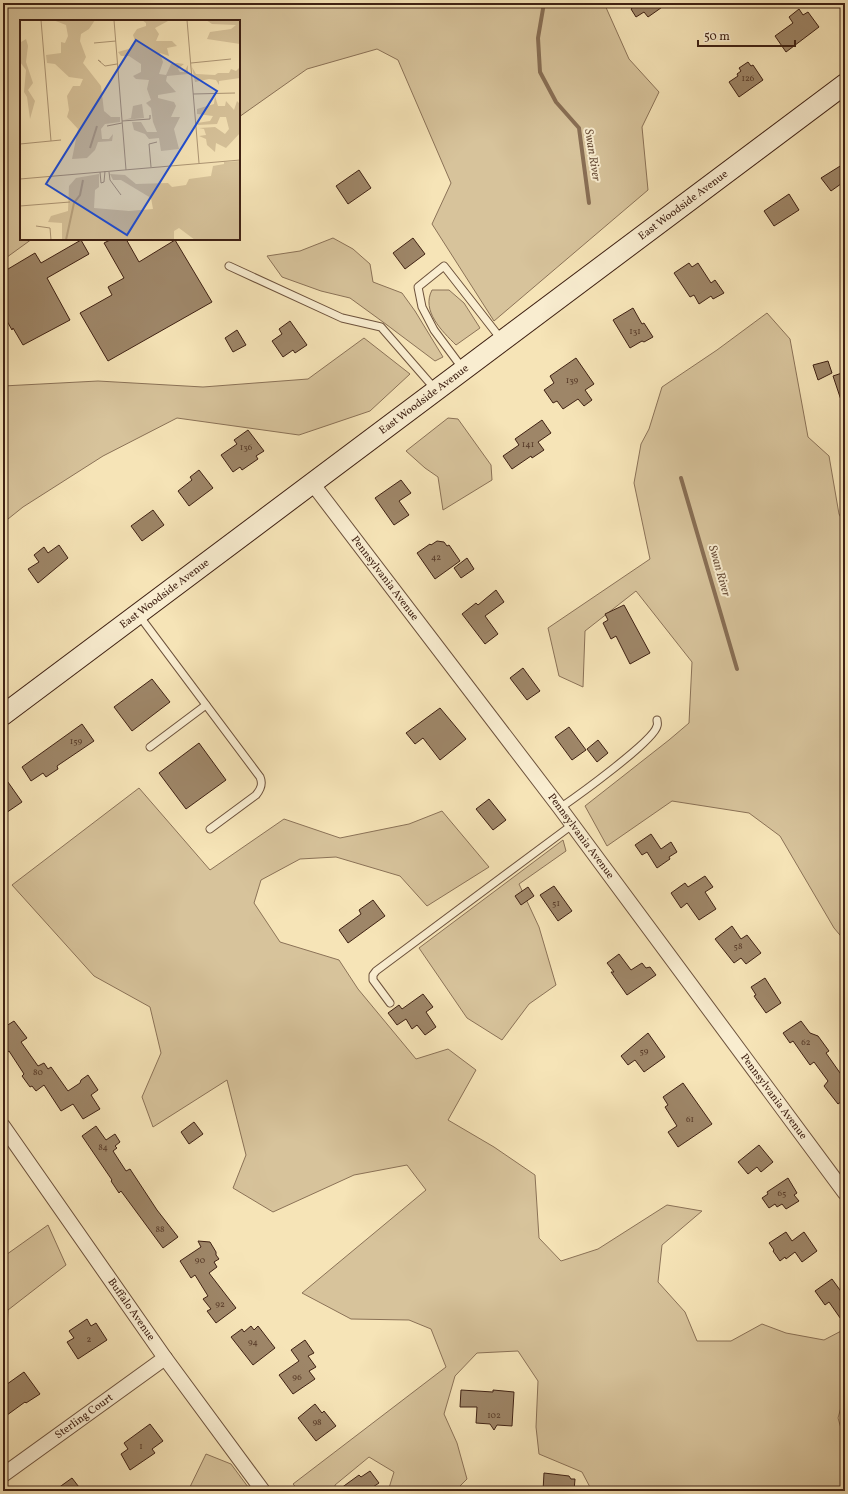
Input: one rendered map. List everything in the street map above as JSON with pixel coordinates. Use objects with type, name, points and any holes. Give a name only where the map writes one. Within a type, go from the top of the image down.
[{"type":"main road","name":"East Woodside Avenue","points":[[3,715],[845,84]]},
{"type":"street","name":"Pennsylvania Avenue","points":[[312,483],[560,808],[845,1193]]},
{"type":"street","name":"Buffalo Avenue","points":[[3,1126],[165,1358],[263,1491]]},
{"type":"street","name":"Sterling Court","points":[[3,1475],[165,1358]]},
{"type":"lane","points":[[229,266],[342,318],[381,327],[436,390]]},
{"type":"lane","points":[[464,370],[434,330],[422,307],[418,287],[444,266],[502,341]]},
{"type":"lane","points":[[138,614],[262,781],[260,790],[256,795],[210,829]]},
{"type":"lane","points":[[150,747],[206,705]]},
{"type":"lane","points":[[560,808],[640,746],[652,734],[657,726],[657,720]]},
{"type":"lane","points":[[390,1003],[373,980],[373,975],[376,971],[572,825]]},
{"type":"shaded area","points":[[3,3],[604,3],[629,59],[659,92],[642,127],[648,190],[494,321],[432,224],[451,183],[398,60],[377,49],[307,69],[240,116],[240,20],[20,20],[20,240],[31,240],[3,260]]},
{"type":"shaded area","points":[[333,238],[353,249],[370,264],[373,282],[402,293],[415,311],[443,357],[435,361],[350,298],[321,291],[282,277],[267,256],[300,251]]},
{"type":"shaded area","points":[[432,290],[449,290],[464,303],[480,328],[456,345],[439,327],[431,313],[429,298]]},
{"type":"shaded area","points":[[767,313],[790,339],[808,437],[829,456],[839,514],[845,525],[845,941],[834,928],[780,836],[749,813],[672,801],[607,846],[585,806],[689,723],[692,662],[636,591],[585,631],[583,687],[559,676],[548,628],[650,559],[634,483],[641,444],[649,429],[662,387],[717,350]]},
{"type":"shaded area","points":[[364,338],[410,374],[370,411],[299,435],[177,418],[103,456],[23,507],[3,523],[3,386],[98,381],[203,387],[308,379]]},
{"type":"shaded area","points":[[448,418],[458,419],[491,465],[492,480],[443,510],[438,477],[425,468],[406,451]]},
{"type":"shaded area","points":[[139,788],[210,870],[284,819],[340,838],[409,824],[442,811],[489,867],[427,906],[400,876],[336,857],[300,859],[261,880],[254,903],[280,942],[339,960],[358,989],[416,1059],[448,1049],[476,1070],[448,1120],[494,1147],[535,1175],[539,1238],[561,1261],[598,1249],[667,1205],[702,1211],[662,1245],[658,1282],[685,1312],[697,1341],[731,1341],[762,1324],[786,1333],[824,1340],[845,1329],[845,1393],[838,1418],[845,1442],[845,1491],[592,1491],[582,1472],[539,1454],[536,1427],[538,1381],[518,1351],[477,1353],[455,1376],[444,1414],[457,1443],[467,1479],[455,1491],[388,1491],[394,1472],[369,1457],[335,1485],[335,1491],[299,1491],[293,1484],[446,1367],[431,1329],[409,1320],[351,1319],[302,1293],[426,1190],[407,1165],[354,1175],[273,1212],[233,1188],[246,1155],[227,1080],[153,1127],[142,1097],[161,1053],[150,1007],[94,976],[12,885]]},
{"type":"shaded area","points":[[563,840],[566,851],[519,884],[539,927],[556,985],[529,1004],[502,1040],[467,1018],[419,948]]},
{"type":"shaded area","points":[[48,1225],[66,1265],[8,1310],[6,1348],[3,1351],[3,1257]]},
{"type":"shaded area","points":[[206,1454],[231,1464],[251,1491],[188,1491]]},
{"type":"building","points":[[638,3],[668,3],[648,17],[644,12],[636,17],[631,9]]},
{"type":"building","points":[[799,9],[803,15],[808,12],[819,27],[786,52],[775,36],[793,23],[789,17]]},
{"type":"building","points":[[748,62],[751,66],[753,65],[763,80],[739,97],[729,82],[738,76],[737,74],[741,71],[739,68]]},
{"type":"building","points":[[845,163],[845,181],[831,191],[821,178]]},
{"type":"building","points":[[359,170],[371,188],[348,204],[336,186]]},
{"type":"building","points":[[789,194],[799,210],[774,226],[764,211]]},
{"type":"building","points":[[413,238],[425,254],[405,269],[393,253]]},
{"type":"building","points":[[81,240],[89,254],[47,278],[70,320],[23,345],[3,314],[3,272],[35,253],[41,263]]},
{"type":"building","points":[[110,240],[127,240],[139,262],[175,240],[212,302],[108,361],[80,313],[112,295],[108,287],[124,278],[104,243]]},
{"type":"building","points":[[689,263],[692,267],[698,263],[711,283],[715,280],[724,293],[713,299],[711,296],[699,304],[694,295],[690,297],[674,273]]},
{"type":"building","points":[[633,308],[642,324],[644,323],[653,337],[630,348],[613,320]]},
{"type":"building","points":[[290,321],[307,345],[295,353],[293,350],[283,357],[272,341],[282,334],[279,329]]},
{"type":"building","points":[[237,330],[246,345],[233,352],[225,338]]},
{"type":"building","points":[[576,358],[594,384],[585,390],[592,400],[584,406],[578,399],[563,409],[557,401],[553,403],[544,390],[554,383],[550,376]]},
{"type":"building","points":[[828,361],[832,373],[818,380],[813,365]]},
{"type":"building","points":[[845,372],[845,405],[843,406],[833,376]]},
{"type":"building","points":[[542,420],[551,433],[538,442],[544,450],[532,458],[531,456],[512,469],[503,456],[519,445],[515,439]]},
{"type":"building","points":[[248,430],[264,451],[256,456],[258,459],[242,470],[240,467],[233,472],[221,455],[237,444],[234,440]]},
{"type":"building","points":[[199,470],[213,488],[189,506],[178,491],[192,480],[190,477]]},
{"type":"building","points":[[401,480],[411,493],[399,501],[409,515],[394,525],[375,498]]},
{"type":"building","points":[[153,510],[164,525],[142,541],[131,526]]},
{"type":"building","points":[[437,541],[444,542],[447,546],[449,545],[460,561],[435,579],[417,553]]},
{"type":"building","points":[[59,545],[68,558],[38,583],[28,569],[39,562],[34,555],[44,547],[48,553]]},
{"type":"building","points":[[467,558],[474,569],[461,578],[454,568]]},
{"type":"building","points":[[496,590],[504,602],[485,616],[498,634],[485,644],[462,614],[476,603],[478,605]]},
{"type":"building","points":[[624,605],[650,653],[630,664],[616,636],[611,639],[603,623],[608,620],[605,614]]},
{"type":"building","points":[[523,668],[540,691],[527,700],[510,678]]},
{"type":"building","points":[[152,679],[170,702],[132,731],[114,707]]},
{"type":"building","points":[[440,708],[466,739],[440,760],[423,738],[415,744],[406,733]]},
{"type":"building","points":[[82,724],[94,741],[57,766],[58,769],[46,777],[43,773],[31,781],[22,767]]},
{"type":"building","points":[[569,727],[586,750],[572,760],[555,737]]},
{"type":"building","points":[[598,740],[608,753],[597,762],[587,749]]},
{"type":"building","points":[[199,743],[226,780],[186,809],[159,773]]},
{"type":"building","points":[[3,775],[22,802],[3,815]]},
{"type":"building","points":[[489,799],[506,820],[493,830],[476,809]]},
{"type":"building","points":[[651,834],[661,849],[671,842],[677,852],[657,868],[647,852],[642,855],[635,845]]},
{"type":"building","points":[[705,876],[713,887],[705,892],[716,909],[699,920],[687,903],[681,908],[671,893],[685,883],[688,887]]},
{"type":"building","points":[[554,886],[572,911],[558,921],[540,895]]},
{"type":"building","points":[[528,887],[534,896],[521,905],[515,896]]},
{"type":"building","points":[[373,900],[385,916],[348,943],[339,930],[361,914],[359,910]]},
{"type":"building","points":[[732,926],[741,939],[747,935],[761,953],[746,964],[741,958],[734,963],[715,939]]},
{"type":"building","points":[[619,954],[631,970],[642,963],[646,968],[650,967],[656,975],[627,995],[611,972],[614,972],[607,963]]},
{"type":"building","points":[[765,978],[781,1003],[766,1013],[754,996],[756,995],[751,987]]},
{"type":"building","points":[[423,994],[433,1007],[426,1012],[436,1027],[425,1035],[417,1025],[412,1029],[406,1019],[397,1025],[388,1013],[399,1005],[402,1009]]},
{"type":"building","points":[[14,1021],[27,1038],[21,1042],[38,1066],[44,1063],[48,1069],[51,1067],[68,1091],[80,1083],[81,1080],[88,1075],[98,1090],[91,1095],[100,1109],[83,1119],[73,1104],[61,1111],[44,1085],[36,1091],[32,1086],[30,1087],[22,1076],[24,1074],[9,1051],[3,1056],[3,1028]]},
{"type":"building","points":[[801,1021],[810,1033],[818,1036],[829,1051],[826,1053],[845,1080],[845,1099],[838,1104],[824,1086],[828,1081],[814,1062],[810,1065],[793,1041],[790,1043],[783,1033]]},
{"type":"building","points":[[648,1033],[665,1057],[644,1072],[635,1060],[628,1065],[621,1056]]},
{"type":"building","points":[[683,1083],[712,1124],[678,1147],[668,1132],[677,1126],[665,1107],[668,1105],[663,1097]]},
{"type":"building","points":[[194,1122],[203,1134],[189,1144],[181,1132]]},
{"type":"building","points":[[96,1126],[106,1140],[115,1134],[120,1142],[115,1146],[117,1148],[113,1151],[126,1171],[130,1169],[157,1210],[178,1237],[163,1248],[121,1191],[119,1193],[111,1181],[112,1180],[82,1136]]},
{"type":"building","points":[[759,1145],[773,1162],[761,1172],[757,1167],[748,1174],[738,1162]]},
{"type":"building","points":[[788,1178],[797,1193],[794,1195],[799,1201],[786,1209],[782,1204],[777,1207],[775,1204],[769,1208],[762,1198],[768,1194],[767,1192]]},
{"type":"building","points":[[786,1232],[792,1241],[804,1232],[817,1251],[802,1262],[795,1252],[786,1259],[785,1257],[780,1261],[769,1243]]},
{"type":"building","points":[[198,1241],[210,1242],[216,1252],[219,1259],[214,1262],[217,1267],[209,1273],[236,1308],[216,1323],[207,1311],[211,1309],[203,1299],[208,1296],[195,1275],[191,1278],[180,1261],[201,1247]]},
{"type":"building","points":[[832,1279],[845,1297],[845,1325],[829,1302],[825,1305],[815,1291]]},
{"type":"building","points":[[87,1319],[91,1326],[96,1323],[107,1340],[78,1359],[67,1342],[74,1338],[69,1331]]},
{"type":"building","points":[[251,1326],[254,1330],[258,1326],[275,1348],[253,1365],[231,1337],[242,1329],[244,1332]]},
{"type":"building","points":[[305,1340],[314,1353],[308,1356],[316,1367],[309,1371],[315,1379],[293,1394],[279,1375],[299,1361],[291,1350]]},
{"type":"building","points":[[24,1372],[40,1394],[26,1403],[25,1402],[3,1418],[3,1387]]},
{"type":"building","points":[[461,1390],[493,1392],[493,1390],[514,1392],[512,1426],[497,1425],[494,1430],[490,1424],[476,1423],[477,1407],[460,1407]]},
{"type":"building","points":[[315,1404],[322,1413],[324,1411],[336,1426],[316,1441],[298,1418]]},
{"type":"building","points":[[150,1424],[163,1441],[152,1449],[155,1453],[130,1470],[121,1454],[128,1449],[124,1443]]},
{"type":"building","points":[[370,1471],[379,1483],[367,1491],[337,1491],[359,1475],[361,1477]]},
{"type":"building","points":[[544,1473],[569,1476],[571,1479],[575,1479],[574,1491],[543,1491]]},
{"type":"building","points":[[72,1478],[82,1491],[54,1491]]},
{"type":"waterway","name":"Swan River","points":[[544,3],[538,38],[540,72],[556,102],[579,128],[589,203]]},
{"type":"waterway","name":"Swan River","points":[[681,478],[737,669]]}]
